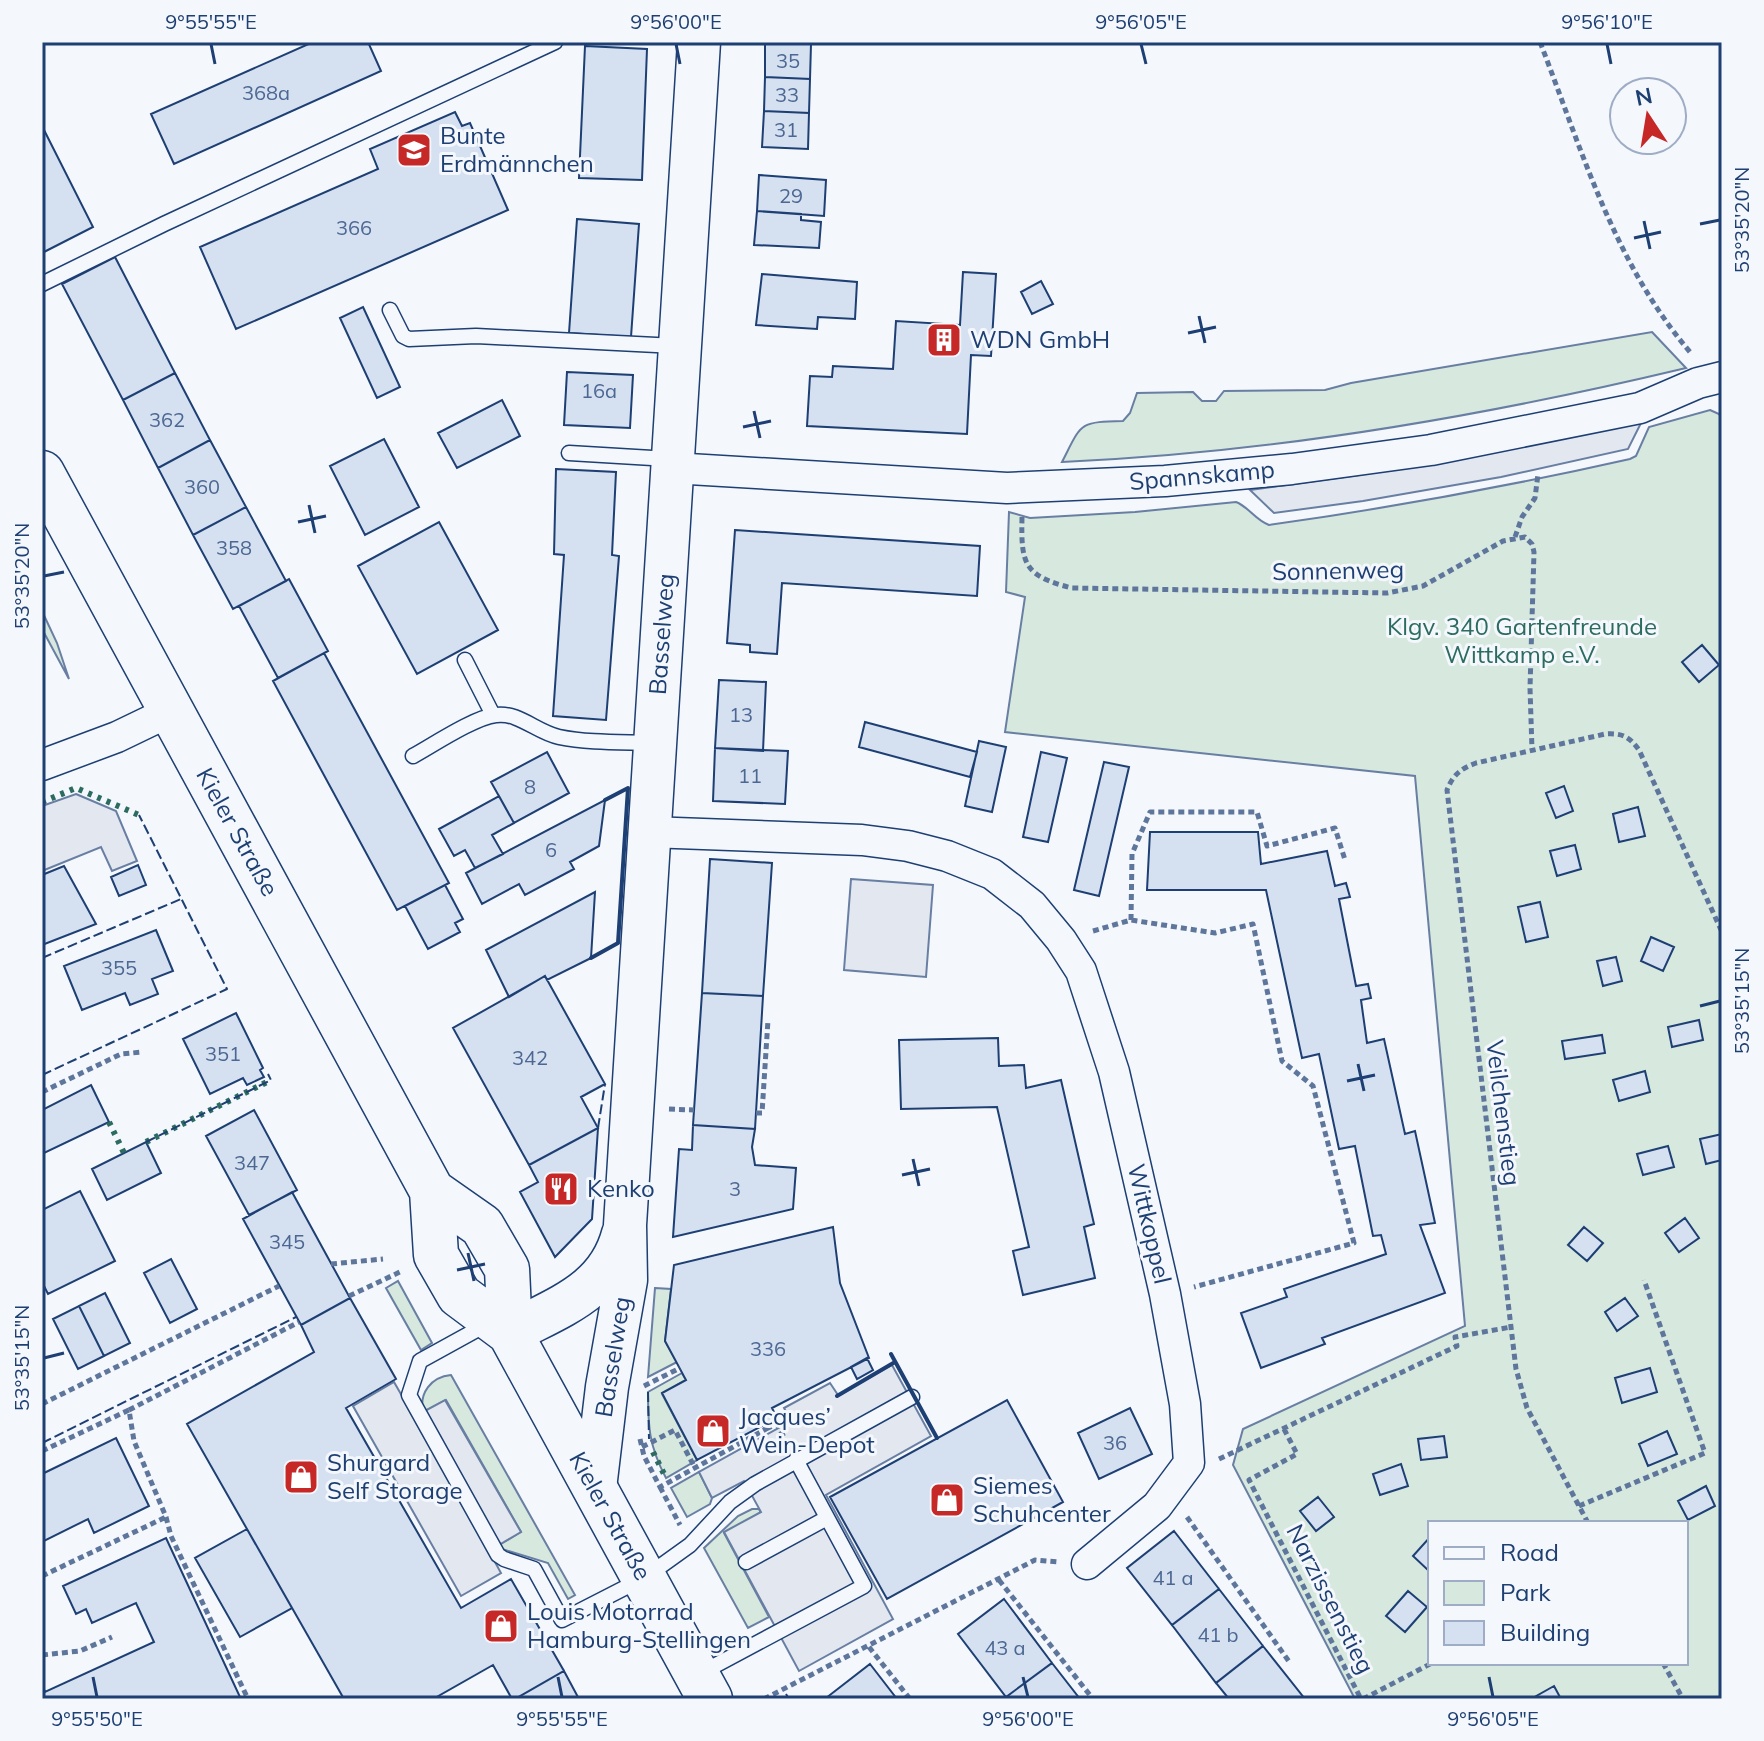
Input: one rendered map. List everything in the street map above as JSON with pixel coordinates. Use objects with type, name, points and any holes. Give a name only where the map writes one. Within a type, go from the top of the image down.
[{"type":"main road","name":"Kieler Straße","points":[[42,476],[432,1191],[436,1255],[459,1295],[501,1327],[595,1488],[703,1687]]},
{"type":"main road","name":"Kieler Straße","points":[[432,1191],[482,1226],[507,1269],[501,1327]]},
{"type":"street","name":"Basselweg","points":[[595,1488],[609,1373],[626,1280],[625,1225],[699,42]]},
{"type":"street","name":"Spannskamp","points":[[672,464],[1022,488],[1165,481],[1292,469],[1431,450],[1640,408],[1698,383],[1722,377]]},
{"type":"street","points":[[42,765],[117,737],[171,711]]},
{"type":"street","name":"Wittkoppel","points":[[649,832],[862,840],[908,846],[947,856],[992,874],[1032,905],[1061,940],[1081,971],[1114,1072],[1165,1294],[1185,1404],[1189,1463]]},
{"type":"street","name":"Basselweg","points":[[501,1327],[570,1300],[598,1281],[615,1259],[625,1225]]},
{"type":"street","points":[[1087,1564],[1157,1506],[1189,1463]]},
{"type":"lane","points":[[42,284],[555,42]]},
{"type":"lane","points":[[390,310],[403,336],[409,339],[446,335],[680,346]]},
{"type":"lane","points":[[569,453],[672,464]]},
{"type":"lane","points":[[465,660],[493,715]]},
{"type":"lane","points":[[413,756],[493,715],[511,716],[537,729],[574,740],[655,744]]},
{"type":"lane","points":[[501,1327],[420,1361],[409,1395],[498,1555],[534,1569],[562,1620],[644,1578],[690,1545],[742,1492],[912,1397]]},
{"type":"lane","points":[[703,1687],[864,1586],[796,1460]]},
{"type":"lane","points":[[746,1562],[827,1518]]},
{"type":"path","points":[[1540,42],[1624,255],[1664,321],[1695,358]]},
{"type":"path","points":[[1538,474],[1535,498],[1522,517],[1515,537],[1525,537],[1532,544],[1534,552],[1530,688],[1532,750],[1605,734],[1621,733],[1631,739],[1639,750],[1722,932]]},
{"type":"path","name":"Sonnenweg","points":[[1022,488],[1021,552],[1024,561],[1030,569],[1057,584],[1072,588],[1387,593],[1423,586],[1515,537]]},
{"type":"path","name":"Veilchenstieg","points":[[1532,750],[1462,768],[1452,778],[1447,790],[1516,1369],[1527,1408],[1587,1521]]},
{"type":"path","points":[[1131,920],[1132,854],[1150,812],[1257,812],[1267,846],[1335,828],[1345,860]]},
{"type":"path","points":[[1061,940],[1131,920],[1215,933],[1253,924],[1282,1061],[1313,1086],[1354,1243],[1165,1294]]},
{"type":"path","points":[[756,1113],[762,1113],[768,1020]]},
{"type":"path","points":[[42,1092],[121,1054],[143,1052]]},
{"type":"path","points":[[349,1296],[436,1255]]},
{"type":"path","points":[[331,1264],[383,1259]]},
{"type":"path","points":[[1579,1506],[1705,1453],[1644,1280]]},
{"type":"path","points":[[42,1404],[279,1286]]},
{"type":"path","points":[[42,1451],[299,1322]]},
{"type":"path","points":[[1189,1463],[1203,1466],[1284,1429],[1457,1346],[1455,1337],[1511,1327]]},
{"type":"path","points":[[633,1392],[680,1368]]},
{"type":"path","points":[[129,1410],[134,1441],[171,1536],[248,1699]]},
{"type":"path","points":[[660,1487],[766,1429],[764,1425]]},
{"type":"path","name":"Narzissenstieg","points":[[1284,1429],[1297,1454],[1249,1480],[1362,1699]]},
{"type":"path","points":[[642,1447],[675,1430],[695,1468]]},
{"type":"path","points":[[639,1435],[660,1487],[690,1545]]},
{"type":"path","points":[[1164,1496],[1184,1512],[1290,1663]]},
{"type":"path","points":[[42,1576],[166,1517]]},
{"type":"path","points":[[764,1699],[1035,1560],[1087,1564]]},
{"type":"path","points":[[999,1580],[1093,1699]]},
{"type":"path","points":[[42,1655],[80,1651],[112,1637]]},
{"type":"path","points":[[869,1647],[910,1699]]},
{"type":"path","points":[[1362,1699],[1428,1665]]},
{"type":"path","points":[[1664,1665],[1683,1699]]},
{"type":"green space","points":[[1652,332],[1686,368],[1532,402],[1376,430],[1219,450],[1062,462],[1083,427],[1097,422],[1123,421],[1130,413],[1137,393],[1193,392],[1202,401],[1216,401],[1224,391],[1325,390]]},
{"type":"green space","name":"Klgv. 340 Gartenfreunde Wittkamp e.V.","points":[[1710,410],[1722,419],[1722,1699],[1355,1699],[1233,1465],[1243,1429],[1465,1326],[1415,776],[1005,732],[1025,597],[1006,592],[1009,512],[1030,518],[1236,502],[1269,525],[1450,496],[1636,456],[1649,427]]},
{"type":"green space","points":[[42,611],[57,643],[69,679],[42,629]]},
{"type":"green space","points":[[398,1281],[432,1343],[421,1350],[386,1288]]},
{"type":"green space","points":[[655,1288],[671,1289],[665,1341],[677,1362],[648,1377]]},
{"type":"green space","points":[[682,1373],[686,1380],[662,1394],[697,1460],[666,1478],[651,1436],[648,1392]]},
{"type":"green space","points":[[451,1375],[575,1595],[568,1599],[548,1563],[502,1549],[500,1544],[521,1532],[446,1400],[423,1412],[423,1398],[428,1387],[438,1379]]},
{"type":"green space","points":[[699,1472],[712,1498],[710,1504],[687,1517],[671,1488]]},
{"type":"green space","points":[[759,1509],[761,1513],[724,1533],[769,1617],[748,1628],[704,1548],[738,1516]]},
{"type":"shaded area","points":[[1643,419],[1628,449],[1501,477],[1274,513],[1250,490],[1359,475]]},
{"type":"shaded area","points":[[76,794],[116,811],[137,861],[112,871],[101,847],[42,871],[42,806]]},
{"type":"shaded area","points":[[851,879],[933,885],[926,977],[844,970]]},
{"type":"shaded area","points":[[892,1365],[931,1436],[826,1495],[893,1619],[799,1671],[724,1532],[761,1512],[744,1481],[712,1498],[699,1472],[791,1421],[784,1408],[830,1383],[838,1395]]},
{"type":"shaded area","points":[[394,1382],[414,1417],[445,1400],[521,1532],[489,1551],[501,1573],[461,1596],[353,1406]]},
{"type":"building","points":[[313,42],[368,42],[381,71],[174,164],[151,114]]},
{"type":"building","points":[[811,42],[811,44],[765,44]]},
{"type":"building","points":[[765,44],[811,44],[810,79],[765,77]]},
{"type":"building","points":[[585,46],[647,49],[642,180],[579,178]]},
{"type":"building","points":[[765,77],[810,79],[809,113],[764,111]]},
{"type":"building","points":[[764,111],[809,113],[808,149],[762,147]]},
{"type":"building","points":[[455,112],[462,126],[470,123],[508,210],[236,329],[200,247],[378,169],[370,149]]},
{"type":"building","points":[[42,126],[93,227],[42,253]]},
{"type":"building","points":[[759,175],[826,180],[824,216],[757,211]]},
{"type":"building","points":[[757,211],[801,214],[801,220],[821,222],[819,248],[754,245]]},
{"type":"building","points":[[577,219],[639,224],[631,337],[569,333]]},
{"type":"building","points":[[115,257],[175,373],[123,400],[62,284]]},
{"type":"building","name":"WDN GmbH","points":[[963,272],[996,274],[991,356],[971,355],[967,434],[807,426],[810,376],[832,377],[833,366],[893,369],[896,321],[960,325]]},
{"type":"building","points":[[762,274],[857,282],[855,319],[818,317],[817,329],[756,325]]},
{"type":"building","points":[[1041,281],[1053,304],[1032,314],[1021,292]]},
{"type":"building","points":[[363,307],[400,387],[377,398],[340,318]]},
{"type":"building","points":[[567,372],[633,375],[630,428],[564,425]]},
{"type":"building","points":[[175,373],[210,440],[158,468],[123,400]]},
{"type":"building","points":[[502,400],[520,436],[457,468],[438,433]]},
{"type":"building","points":[[384,439],[419,507],[365,535],[330,466]]},
{"type":"building","points":[[210,440],[246,507],[193,535],[158,468]]},
{"type":"building","points":[[556,469],[616,472],[612,555],[619,556],[606,720],[553,716],[564,555],[554,554]]},
{"type":"building","points":[[246,507],[286,581],[233,609],[193,535]]},
{"type":"building","points":[[439,522],[498,630],[417,674],[358,566]]},
{"type":"building","points":[[735,530],[980,546],[977,596],[782,583],[777,654],[750,652],[750,645],[727,643]]},
{"type":"building","points":[[289,579],[328,651],[278,678],[239,606]]},
{"type":"building","points":[[1702,645],[1719,665],[1699,682],[1682,662]]},
{"type":"building","points":[[324,653],[449,883],[397,910],[273,681]]},
{"type":"building","points":[[719,680],[766,682],[763,751],[715,748]]},
{"type":"building","points":[[865,722],[977,752],[970,777],[859,747]]},
{"type":"building","points":[[979,741],[1006,747],[992,812],[965,806]]},
{"type":"building","points":[[715,748],[788,751],[785,804],[713,801]]},
{"type":"building","points":[[547,752],[569,793],[514,823],[491,782]]},
{"type":"building","points":[[1041,752],[1067,758],[1048,842],[1023,837]]},
{"type":"building","points":[[1104,762],[1129,767],[1099,896],[1074,890]]},
{"type":"building","points":[[1564,786],[1573,811],[1556,818],[1546,793]]},
{"type":"building","points":[[499,796],[514,823],[492,835],[503,854],[475,868],[465,850],[454,856],[439,829]]},
{"type":"building","points":[[605,800],[599,846],[570,862],[574,869],[525,895],[519,884],[482,904],[466,873]]},
{"type":"building","points":[[1638,807],[1645,836],[1619,842],[1613,814]]},
{"type":"building","points":[[1150,832],[1258,832],[1261,864],[1327,851],[1335,886],[1346,883],[1350,897],[1339,899],[1356,986],[1368,984],[1371,998],[1361,1000],[1367,1043],[1384,1039],[1405,1134],[1415,1131],[1435,1223],[1420,1225],[1445,1293],[1322,1338],[1325,1344],[1261,1368],[1241,1313],[1287,1297],[1284,1289],[1386,1254],[1381,1235],[1373,1236],[1355,1146],[1339,1149],[1319,1054],[1302,1058],[1266,890],[1147,890]]},
{"type":"building","points":[[1575,845],[1581,869],[1557,876],[1550,851]]},
{"type":"building","points":[[710,859],[772,863],[763,996],[702,993]]},
{"type":"building","points":[[138,865],[146,885],[119,896],[111,877]]},
{"type":"building","points":[[64,866],[96,924],[42,945],[42,875]]},
{"type":"building","points":[[445,885],[463,919],[455,923],[460,932],[428,949],[405,906]]},
{"type":"building","points":[[595,892],[591,958],[547,980],[545,976],[509,997],[486,950]]},
{"type":"building","points":[[1540,902],[1548,937],[1526,942],[1518,907]]},
{"type":"building","points":[[156,930],[173,971],[152,979],[158,994],[130,1005],[125,993],[82,1010],[64,966]]},
{"type":"building","points":[[1651,937],[1674,947],[1663,971],[1641,961]]},
{"type":"building","points":[[1616,957],[1622,981],[1603,986],[1597,961]]},
{"type":"building","points":[[545,976],[605,1084],[581,1097],[598,1128],[529,1165],[453,1028]]},
{"type":"building","points":[[702,993],[763,996],[755,1129],[693,1125]]},
{"type":"building","points":[[236,1013],[263,1068],[260,1070],[264,1077],[247,1085],[243,1078],[210,1094],[183,1039]]},
{"type":"building","points":[[1699,1020],[1703,1040],[1672,1047],[1668,1027]]},
{"type":"building","points":[[1602,1035],[1605,1053],[1565,1059],[1562,1041]]},
{"type":"building","points":[[998,1038],[999,1066],[1024,1065],[1026,1088],[1061,1080],[1094,1224],[1084,1227],[1095,1278],[1023,1295],[1013,1251],[1029,1247],[997,1107],[901,1109],[899,1040]]},
{"type":"building","points":[[1645,1071],[1650,1092],[1619,1101],[1613,1080]]},
{"type":"building","points":[[91,1085],[109,1122],[42,1154],[42,1110]]},
{"type":"building","points":[[254,1110],[297,1190],[249,1215],[206,1136]]},
{"type":"building","points":[[693,1125],[755,1129],[752,1147],[755,1165],[796,1168],[793,1209],[673,1237],[679,1149],[692,1150]]},
{"type":"building","points":[[598,1128],[592,1219],[555,1257],[520,1192],[538,1182],[529,1165]]},
{"type":"building","points":[[1722,1134],[1722,1160],[1706,1164],[1700,1139]]},
{"type":"building","points":[[146,1142],[161,1173],[107,1200],[92,1169]]},
{"type":"building","points":[[1668,1146],[1674,1167],[1643,1175],[1637,1154]]},
{"type":"building","points":[[80,1191],[115,1261],[48,1294],[42,1282],[42,1210]]},
{"type":"building","points":[[292,1192],[350,1298],[301,1325],[243,1219]]},
{"type":"building","points":[[1685,1218],[1699,1238],[1679,1252],[1665,1233]]},
{"type":"building","points":[[833,1227],[840,1283],[869,1358],[772,1408],[777,1418],[697,1460],[662,1393],[686,1380],[665,1341],[674,1265]]},
{"type":"building","points":[[1584,1227],[1603,1243],[1587,1261],[1568,1245]]},
{"type":"building","points":[[171,1259],[197,1309],[170,1323],[144,1273]]},
{"type":"building","points":[[105,1293],[130,1343],[104,1356],[79,1306]]},
{"type":"building","name":"Shurgard Self Storage","points":[[350,1298],[396,1379],[346,1408],[461,1608],[511,1579],[564,1671],[515,1699],[512,1699],[493,1665],[433,1699],[344,1699],[187,1424],[314,1352],[301,1325]]},
{"type":"building","points":[[1625,1298],[1638,1316],[1617,1331],[1605,1312]]},
{"type":"building","points":[[79,1306],[104,1356],[78,1369],[53,1319]]},
{"type":"building","points":[[867,1358],[873,1370],[857,1379],[851,1367]]},
{"type":"building","points":[[1650,1368],[1657,1392],[1622,1403],[1615,1378]]},
{"type":"building","name":"Siemes Schuhcenter","points":[[1007,1400],[1063,1502],[887,1599],[830,1497]]},
{"type":"building","points":[[1130,1408],[1152,1454],[1099,1479],[1078,1433]]},
{"type":"building","points":[[1667,1431],[1677,1454],[1648,1466],[1639,1444]]},
{"type":"building","points":[[1444,1436],[1447,1457],[1421,1460],[1418,1439]]},
{"type":"building","points":[[116,1438],[149,1506],[94,1533],[88,1519],[42,1542],[42,1474]]},
{"type":"building","points":[[1401,1464],[1408,1486],[1380,1495],[1373,1474]]},
{"type":"building","points":[[1706,1486],[1715,1506],[1688,1520],[1678,1501]]},
{"type":"building","points":[[1318,1497],[1334,1517],[1316,1531],[1300,1511]]},
{"type":"building","points":[[247,1529],[292,1608],[240,1637],[195,1558]]},
{"type":"building","points":[[1174,1531],[1219,1589],[1172,1625],[1127,1568]]},
{"type":"building","points":[[166,1538],[240,1697],[42,1699],[42,1684],[45,1692],[154,1642],[136,1603],[92,1623],[86,1609],[76,1614],[63,1586]]},
{"type":"building","points":[[1428,1539],[1428,1570],[1413,1556]]},
{"type":"building","points":[[1219,1589],[1263,1646],[1216,1683],[1172,1625]]},
{"type":"building","points":[[1408,1591],[1427,1607],[1405,1632],[1386,1616]]},
{"type":"building","points":[[1004,1599],[1052,1663],[1006,1697],[958,1634]]},
{"type":"building","points":[[1263,1646],[1305,1699],[1229,1699],[1216,1683]]},
{"type":"building","points":[[1052,1663],[1080,1699],[1006,1697]]},
{"type":"building","points":[[870,1664],[897,1699],[826,1698]]},
{"type":"building","points":[[564,1671],[579,1699],[515,1699]]},
{"type":"building","points":[[1554,1686],[1561,1699],[1531,1699]]},
{"type":"hedge","points":[[42,802],[76,788],[139,815]]},
{"type":"hedge","points":[[146,1142],[271,1080]]},
{"type":"hedge","points":[[109,1122],[124,1153]]},
{"type":"hedge","points":[[653,1452],[666,1478]]},
{"type":"fence","points":[[42,1075],[227,989],[139,815]]},
{"type":"fence","points":[[42,958],[181,899]]},
{"type":"fence","points":[[146,1142],[271,1080],[268,1074]]},
{"type":"fence","points":[[598,1128],[605,1084]]},
{"type":"fence","points":[[42,1443],[296,1317]]},
{"type":"fence","points":[[648,1392],[649,1439]]},
{"type":"fence","points":[[786,1694],[789,1699]]},
{"type":"wall","points":[[591,958],[618,943],[628,788],[605,800]]},
{"type":"wall","points":[[891,1354],[937,1438]]},
{"type":"wall","points":[[837,1396],[895,1362]]},
{"type":"place","name":"Bunte Erdmännchen","points":[[414,150]]},
{"type":"place","name":"WDN GmbH","points":[[944,340]]},
{"type":"place","name":"Kenko","points":[[561,1189]]},
{"type":"place","name":"Jacques’ Wein-Depot","points":[[713,1431]]},
{"type":"place","name":"Shurgard Self Storage","points":[[301,1477]]},
{"type":"place","name":"Siemes Schuhcenter","points":[[947,1500]]},
{"type":"place","name":"Louis Motorrad Hamburg-Stellingen","points":[[501,1626]]}]
